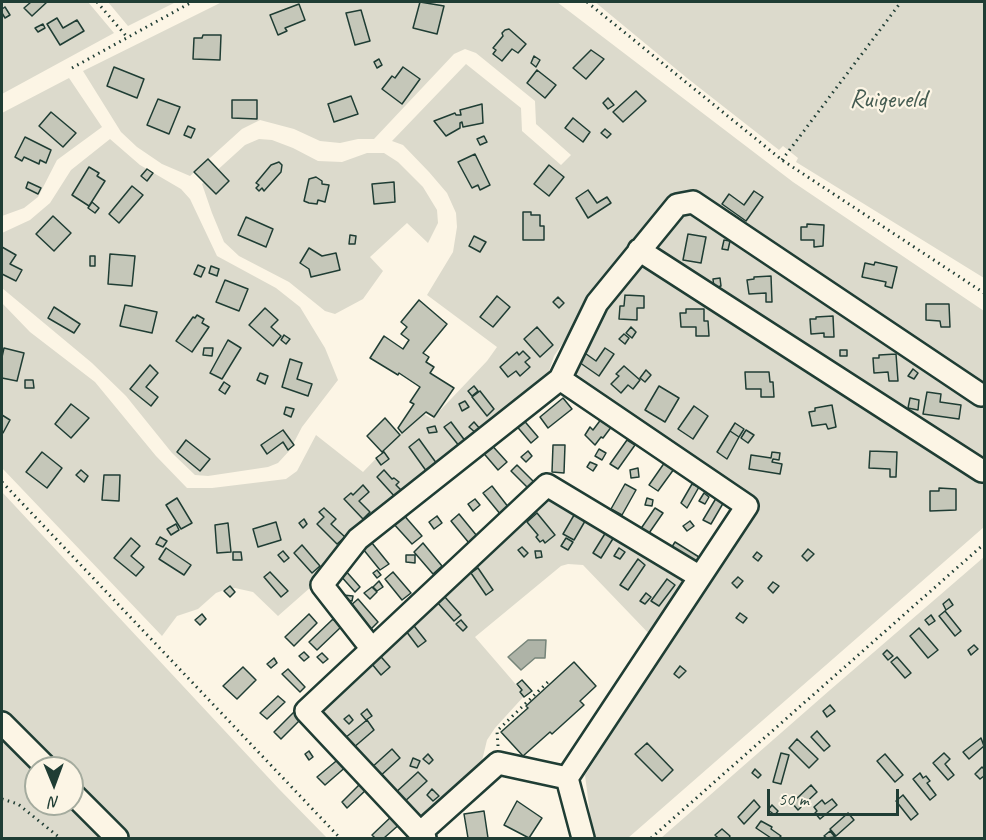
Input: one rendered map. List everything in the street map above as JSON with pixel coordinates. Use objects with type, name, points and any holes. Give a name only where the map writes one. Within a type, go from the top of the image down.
[{"type":"street","points":[[372,649],[322,585],[358,538],[560,379],[597,303],[677,205],[693,202],[981,395]]},
{"type":"street","points":[[639,250],[982,471]]},
{"type":"street","points":[[560,379],[747,506],[567,778],[583,838]]},
{"type":"street","points":[[567,778],[498,763],[423,836],[306,711],[547,485],[700,577]]},
{"type":"street","points":[[5,735],[31,756]]},
{"type":"street","points":[[84,805],[117,838]]},
{"type":"path","points":[[97,2],[127,37]]},
{"type":"path","points":[[72,68],[192,2]]},
{"type":"path","points":[[587,2],[782,160],[984,293]]},
{"type":"path","points":[[782,160],[900,2]]},
{"type":"path","points":[[2,482],[340,838]]},
{"type":"path","points":[[651,838],[984,544]]},
{"type":"path","points":[[498,763],[497,731],[551,679]]},
{"type":"path","points":[[2,799],[18,804],[60,838]]},
{"type":"green space","points":[[2,2],[88,2],[114,33],[2,94]]},
{"type":"green space","points":[[108,2],[176,2],[128,26]]},
{"type":"green space","points":[[222,2],[557,2],[793,182],[984,311],[984,390],[698,196],[598,292],[554,356],[546,380],[278,616],[253,592],[235,588],[216,593],[198,609],[177,616],[162,636],[2,468],[2,303],[30,332],[95,382],[156,456],[187,488],[212,488],[286,479],[297,471],[316,435],[363,472],[421,412],[432,419],[487,361],[497,347],[427,295],[453,252],[457,227],[456,213],[447,193],[429,172],[403,145],[392,141],[466,64],[521,108],[522,131],[561,165],[571,155],[536,124],[535,101],[476,53],[465,49],[454,54],[374,139],[358,139],[340,143],[320,141],[294,129],[260,120],[242,129],[190,176],[162,164],[137,147],[121,132],[83,71]]},
{"type":"green space","name":"Ruigeveld","points":[[595,2],[984,2],[984,278],[796,162],[798,158],[783,146],[779,150]]},
{"type":"green space","points":[[69,78],[102,127],[57,160],[38,197],[24,208],[2,216],[2,113]]},
{"type":"green space","points":[[110,139],[140,165],[181,189],[190,199],[217,256],[276,288],[300,307],[325,348],[338,380],[302,427],[290,450],[278,463],[268,467],[208,476],[195,475],[172,453],[126,396],[92,363],[2,288],[2,233],[30,220],[50,203],[71,170]]},
{"type":"green space","points":[[259,139],[272,140],[318,161],[342,162],[367,153],[384,153],[398,162],[423,187],[437,210],[438,223],[428,243],[407,223],[370,257],[383,271],[363,299],[335,314],[325,311],[289,282],[239,256],[224,242],[212,213],[202,184],[245,145]]},
{"type":"green space","points":[[693,210],[984,409],[984,464],[652,247],[682,213]]},
{"type":"green space","points":[[641,260],[984,481],[984,527],[628,838],[593,838],[585,775],[759,504],[563,373],[578,346]]},
{"type":"green space","points":[[2,492],[279,789],[327,838],[2,838]]},
{"type":"green space","points":[[548,492],[692,582],[655,640],[583,565],[568,564],[561,566],[475,637],[525,695],[487,740],[478,777],[421,823],[315,709]]},
{"type":"green space","points":[[984,557],[984,838],[661,838],[830,690]]},
{"type":"shaded area","points":[[528,640],[546,640],[545,658],[535,658],[521,670],[508,657]]},
{"type":"building","points":[[31,2],[47,2],[32,16],[24,8]]},
{"type":"building","points":[[420,2],[444,6],[437,34],[413,28]]},
{"type":"building","points":[[299,4],[305,20],[285,28],[287,31],[278,35],[270,15]]},
{"type":"building","points":[[5,7],[10,15],[5,18],[2,9]]},
{"type":"building","points":[[361,10],[370,41],[355,45],[346,13]]},
{"type":"building","points":[[57,18],[63,28],[77,20],[84,31],[60,45],[47,24]]},
{"type":"building","points":[[43,24],[45,28],[38,32],[35,28]]},
{"type":"building","points":[[509,29],[526,44],[518,53],[512,49],[502,61],[493,54],[496,50],[493,48],[503,36],[502,33]]},
{"type":"building","points":[[203,35],[221,35],[220,60],[193,59],[194,38],[202,38]]},
{"type":"building","points":[[591,50],[604,59],[586,79],[573,68]]},
{"type":"building","points":[[534,56],[540,60],[536,67],[531,63]]},
{"type":"building","points":[[379,59],[382,65],[377,68],[374,62]]},
{"type":"building","points":[[114,67],[144,79],[137,98],[107,86]]},
{"type":"building","points":[[403,67],[420,79],[402,104],[382,89],[392,76],[395,78]]},
{"type":"building","points":[[537,70],[556,85],[545,98],[527,83]]},
{"type":"building","points":[[636,91],[646,101],[623,122],[613,112]]},
{"type":"building","points":[[351,96],[358,114],[334,122],[328,104]]},
{"type":"building","points":[[608,98],[614,105],[608,109],[603,103]]},
{"type":"building","points":[[158,99],[180,107],[169,134],[147,125]]},
{"type":"building","points":[[232,100],[257,100],[257,119],[232,118]]},
{"type":"building","points":[[482,104],[483,123],[463,127],[462,122],[460,128],[446,136],[434,121],[455,113],[461,115],[460,110]]},
{"type":"building","points":[[51,112],[76,133],[63,147],[39,126]]},
{"type":"building","points":[[573,118],[590,132],[583,142],[565,128]]},
{"type":"building","points":[[188,126],[195,129],[191,138],[184,135]]},
{"type":"building","points":[[605,129],[611,134],[607,138],[601,133]]},
{"type":"building","points":[[484,136],[487,142],[480,145],[477,139]]},
{"type":"building","points":[[25,137],[51,150],[46,163],[40,160],[39,164],[24,157],[22,161],[15,157]]},
{"type":"building","points":[[475,154],[490,185],[480,190],[478,185],[472,188],[458,162]]},
{"type":"building","points":[[208,159],[229,181],[216,194],[194,172]]},
{"type":"building","points":[[279,162],[282,165],[281,172],[264,191],[262,188],[259,191],[256,188],[259,185],[256,183],[271,165]]},
{"type":"building","points":[[549,165],[564,177],[549,196],[534,184]]},
{"type":"building","points":[[89,167],[99,173],[97,176],[105,181],[89,206],[72,195]]},
{"type":"building","points":[[147,169],[153,173],[147,181],[141,176]]},
{"type":"building","points":[[316,177],[322,181],[322,184],[329,185],[325,202],[318,200],[317,204],[304,201],[309,179]]},
{"type":"building","points":[[28,182],[41,188],[38,194],[26,188]]},
{"type":"building","points":[[394,182],[395,202],[374,204],[372,184]]},
{"type":"building","points":[[132,186],[143,195],[119,223],[109,214]]},
{"type":"building","points":[[588,190],[597,203],[607,197],[611,203],[588,218],[576,198]]},
{"type":"building","points":[[754,191],[763,197],[746,221],[722,204],[729,194],[744,205]]},
{"type":"building","points":[[92,202],[99,208],[95,213],[88,208]]},
{"type":"building","points":[[523,212],[540,215],[540,226],[544,226],[544,240],[523,240]]},
{"type":"building","points":[[53,216],[71,233],[54,251],[36,234]]},
{"type":"building","points":[[246,217],[273,229],[266,247],[238,235]]},
{"type":"building","points":[[807,224],[824,225],[823,246],[814,247],[814,240],[801,240],[801,227],[807,227]]},
{"type":"building","points":[[688,234],[706,237],[701,263],[683,260]]},
{"type":"building","points":[[350,235],[356,236],[355,244],[349,244]]},
{"type":"building","points":[[474,236],[486,242],[480,252],[469,246]]},
{"type":"building","points":[[724,240],[730,241],[728,250],[722,249]]},
{"type":"building","points":[[2,247],[16,255],[10,264],[22,270],[16,281],[2,274]]},
{"type":"building","points":[[309,248],[322,256],[336,253],[340,270],[311,277],[309,269],[300,263]]},
{"type":"building","points":[[110,254],[135,256],[132,286],[108,284]]},
{"type":"building","points":[[90,256],[95,256],[95,266],[90,266]]},
{"type":"building","points":[[875,262],[897,267],[892,288],[885,286],[886,282],[862,277],[865,263],[874,265]]},
{"type":"building","points":[[198,265],[205,268],[201,277],[194,274]]},
{"type":"building","points":[[211,266],[219,269],[217,276],[209,273]]},
{"type":"building","points":[[771,276],[772,302],[766,302],[766,293],[749,294],[747,280],[754,279],[754,277]]},
{"type":"building","points":[[720,278],[721,286],[714,288],[713,279]]},
{"type":"building","points":[[225,280],[248,289],[239,311],[216,302]]},
{"type":"building","points":[[625,295],[644,296],[644,308],[637,308],[637,320],[619,319],[620,306],[624,306]]},
{"type":"building","points":[[497,296],[510,307],[493,327],[480,317]]},
{"type":"building","points":[[558,297],[564,303],[559,308],[553,302]]},
{"type":"building","points":[[419,300],[447,324],[423,353],[429,357],[426,362],[434,367],[430,373],[454,388],[434,417],[426,412],[402,433],[398,428],[414,404],[410,402],[420,387],[370,358],[384,336],[403,349],[409,340],[401,334],[407,327],[401,322]]},
{"type":"building","points":[[926,304],[949,304],[950,327],[941,327],[940,321],[926,320]]},
{"type":"building","points":[[125,305],[157,312],[152,333],[120,326]]},
{"type":"building","points":[[54,307],[80,324],[74,333],[48,318]]},
{"type":"building","points":[[265,308],[278,320],[271,327],[281,336],[273,346],[249,325]]},
{"type":"building","points":[[686,309],[704,309],[704,321],[708,321],[709,336],[696,336],[696,327],[681,327],[680,313],[686,313]]},
{"type":"building","points":[[197,315],[204,319],[202,323],[209,327],[192,352],[176,341],[193,317]]},
{"type":"building","points":[[833,316],[834,337],[824,337],[824,333],[811,334],[810,319]]},
{"type":"building","points":[[537,327],[553,345],[540,357],[524,339]]},
{"type":"building","points":[[631,327],[636,332],[632,338],[626,333]]},
{"type":"building","points":[[624,334],[629,338],[625,344],[619,339]]},
{"type":"building","points":[[284,335],[290,339],[286,344],[281,340]]},
{"type":"building","points":[[228,340],[241,348],[222,379],[210,373]]},
{"type":"building","points":[[4,348],[24,353],[17,381],[2,378]]},
{"type":"building","points":[[204,348],[213,348],[212,356],[203,355]]},
{"type":"building","points":[[605,348],[614,354],[599,376],[576,360],[582,351],[596,361]]},
{"type":"building","points":[[840,350],[847,350],[847,356],[840,356]]},
{"type":"building","points":[[523,351],[530,358],[525,362],[530,367],[520,376],[516,371],[508,377],[500,367],[517,352],[519,355]]},
{"type":"building","points":[[896,354],[898,381],[889,381],[888,372],[874,373],[873,358],[879,358],[879,355]]},
{"type":"building","points":[[290,359],[302,363],[297,379],[312,384],[308,396],[282,387]]},
{"type":"building","points":[[150,365],[158,373],[146,387],[158,397],[151,406],[130,389]]},
{"type":"building","points":[[624,366],[640,380],[633,389],[628,385],[621,393],[611,384],[619,376],[616,374]]},
{"type":"building","points":[[913,369],[918,373],[914,379],[908,376]]},
{"type":"building","points":[[646,370],[651,375],[645,382],[640,378]]},
{"type":"building","points":[[745,372],[769,372],[770,382],[773,382],[774,397],[761,397],[761,389],[746,389]]},
{"type":"building","points":[[260,373],[268,376],[265,384],[257,380]]},
{"type":"building","points":[[25,380],[33,380],[34,388],[25,388]]},
{"type":"building","points":[[224,382],[230,386],[225,394],[219,390]]},
{"type":"building","points":[[474,386],[478,391],[472,396],[468,391]]},
{"type":"building","points":[[659,386],[679,398],[665,422],[645,410]]},
{"type":"building","points":[[480,391],[494,409],[487,416],[472,397]]},
{"type":"building","points":[[927,392],[941,394],[940,402],[961,405],[959,419],[923,414]]},
{"type":"building","points":[[563,398],[572,409],[548,428],[540,417]]},
{"type":"building","points":[[910,398],[919,400],[918,410],[908,408]]},
{"type":"building","points":[[465,401],[469,407],[462,411],[459,404]]},
{"type":"building","points":[[71,404],[89,418],[71,438],[55,424]]},
{"type":"building","points":[[832,405],[836,427],[828,429],[826,424],[812,426],[809,412],[815,411],[815,408]]},
{"type":"building","points":[[694,406],[708,416],[693,439],[678,429]]},
{"type":"building","points":[[286,407],[294,409],[291,417],[284,414]]},
{"type":"building","points":[[2,415],[10,420],[3,433],[2,433]]},
{"type":"building","points":[[521,417],[538,437],[531,443],[514,423]]},
{"type":"building","points":[[385,418],[400,435],[382,452],[367,436]]},
{"type":"building","points":[[602,418],[612,426],[595,445],[585,435],[590,427],[593,430]]},
{"type":"building","points":[[451,422],[466,442],[460,447],[444,427]]},
{"type":"building","points":[[474,422],[481,430],[477,434],[469,427]]},
{"type":"building","points":[[735,423],[744,429],[739,437],[730,431]]},
{"type":"building","points":[[435,426],[437,432],[429,433],[427,428]]},
{"type":"building","points":[[283,430],[294,445],[288,450],[283,442],[267,454],[261,445]]},
{"type":"building","points":[[746,430],[754,435],[748,443],[741,438]]},
{"type":"building","points":[[730,431],[739,437],[727,459],[717,452]]},
{"type":"building","points":[[419,439],[437,464],[427,472],[409,447]]},
{"type":"building","points":[[186,440],[210,459],[200,471],[177,452]]},
{"type":"building","points":[[627,440],[635,445],[618,469],[610,464]]},
{"type":"building","points":[[488,441],[507,462],[498,470],[480,449]]},
{"type":"building","points":[[553,445],[565,445],[564,473],[552,472]]},
{"type":"building","points":[[599,449],[606,453],[602,460],[595,456]]},
{"type":"building","points":[[528,451],[532,456],[526,462],[521,457]]},
{"type":"building","points":[[870,451],[897,452],[896,477],[890,477],[890,469],[869,468]]},
{"type":"building","points":[[42,452],[62,468],[47,488],[26,472]]},
{"type":"building","points":[[384,452],[389,459],[381,465],[376,458]]},
{"type":"building","points":[[772,452],[780,453],[779,460],[773,459],[772,462],[782,464],[780,474],[749,469],[751,455],[771,458]]},
{"type":"building","points":[[590,462],[597,465],[593,471],[587,467]]},
{"type":"building","points":[[665,462],[674,469],[658,491],[649,485]]},
{"type":"building","points":[[517,465],[534,482],[528,488],[511,471]]},
{"type":"building","points":[[638,468],[639,477],[631,478],[630,470]]},
{"type":"building","points":[[81,470],[88,476],[84,482],[76,475]]},
{"type":"building","points":[[384,470],[392,479],[399,482],[396,485],[403,492],[396,498],[377,477]]},
{"type":"building","points":[[104,475],[120,475],[119,501],[102,500]]},
{"type":"building","points":[[625,484],[636,490],[622,515],[611,509]]},
{"type":"building","points":[[692,484],[699,487],[687,508],[681,503]]},
{"type":"building","points":[[363,485],[369,492],[359,501],[370,512],[363,519],[344,499],[351,493],[353,495]]},
{"type":"building","points":[[492,486],[509,508],[501,515],[483,493]]},
{"type":"building","points":[[939,488],[956,489],[956,510],[930,511],[930,491],[939,491]]},
{"type":"building","points":[[704,493],[709,497],[705,504],[699,501]]},
{"type":"building","points":[[718,495],[725,500],[711,524],[703,520]]},
{"type":"building","points":[[177,498],[192,523],[181,529],[166,505]]},
{"type":"building","points":[[647,498],[653,500],[652,506],[645,505]]},
{"type":"building","points":[[475,499],[480,505],[473,511],[468,504]]},
{"type":"building","points":[[324,508],[336,519],[331,524],[345,537],[337,544],[317,524],[324,517],[319,512]]},
{"type":"building","points":[[655,508],[663,513],[647,536],[640,530]]},
{"type":"building","points":[[577,510],[588,516],[574,540],[563,534]]},
{"type":"building","points":[[402,513],[422,536],[412,544],[392,522]]},
{"type":"building","points":[[537,513],[555,535],[545,543],[543,540],[540,542],[536,537],[538,535],[527,522]]},
{"type":"building","points":[[459,514],[477,536],[469,543],[451,521]]},
{"type":"building","points":[[437,516],[442,523],[434,529],[429,522]]},
{"type":"building","points":[[304,519],[307,524],[303,528],[299,523]]},
{"type":"building","points":[[690,521],[694,526],[687,531],[683,526]]},
{"type":"building","points":[[276,522],[281,540],[258,547],[253,529]]},
{"type":"building","points":[[228,523],[231,552],[217,553],[215,525]]},
{"type":"building","points":[[176,524],[179,530],[171,535],[167,529]]},
{"type":"building","points":[[606,532],[614,537],[601,558],[593,553]]},
{"type":"building","points":[[160,537],[167,541],[163,547],[156,544]]},
{"type":"building","points":[[131,538],[140,546],[131,556],[144,567],[136,576],[114,558]]},
{"type":"building","points":[[566,538],[573,542],[568,550],[561,546]]},
{"type":"building","points":[[675,542],[699,557],[694,564],[670,550]]},
{"type":"building","points":[[372,543],[389,564],[380,570],[363,549]]},
{"type":"building","points":[[423,543],[442,566],[433,574],[414,552]]},
{"type":"building","points":[[302,545],[320,566],[312,573],[294,553]]},
{"type":"building","points":[[522,547],[528,553],[524,557],[518,550]]},
{"type":"building","points":[[166,548],[191,565],[184,575],[159,559]]},
{"type":"building","points":[[619,548],[625,552],[620,559],[614,556]]},
{"type":"building","points":[[808,549],[814,554],[807,561],[802,556]]},
{"type":"building","points":[[283,551],[289,558],[284,562],[278,555]]},
{"type":"building","points":[[535,551],[541,551],[542,557],[536,558]]},
{"type":"building","points":[[233,552],[241,552],[242,560],[233,560]]},
{"type":"building","points":[[757,552],[762,556],[758,561],[753,557]]},
{"type":"building","points":[[406,555],[415,555],[415,563],[406,562]]},
{"type":"building","points":[[638,559],[645,565],[628,590],[620,585]]},
{"type":"building","points":[[478,568],[493,590],[486,595],[471,573]]},
{"type":"building","points":[[345,570],[360,587],[355,592],[339,574]]},
{"type":"building","points":[[377,570],[381,575],[377,578],[373,573]]},
{"type":"building","points":[[270,572],[288,591],[281,597],[264,577]]},
{"type":"building","points":[[393,572],[411,593],[402,600],[385,579]]},
{"type":"building","points":[[738,577],[743,581],[737,588],[732,583]]},
{"type":"building","points":[[667,579],[675,585],[659,606],[651,601]]},
{"type":"building","points":[[379,581],[383,587],[377,591],[373,587]]},
{"type":"building","points":[[773,582],[779,586],[773,593],[768,588]]},
{"type":"building","points":[[230,586],[235,592],[230,597],[224,591]]},
{"type":"building","points":[[372,587],[377,592],[370,599],[364,593]]},
{"type":"building","points":[[646,593],[651,597],[645,604],[640,601]]},
{"type":"building","points":[[343,595],[353,596],[352,601],[343,600]]},
{"type":"building","points":[[444,596],[461,615],[454,621],[437,602]]},
{"type":"building","points":[[358,599],[378,622],[371,629],[350,606]]},
{"type":"building","points":[[949,599],[953,605],[946,610],[943,604]]},
{"type":"building","points":[[945,611],[961,631],[955,636],[939,616]]},
{"type":"building","points":[[740,613],[747,618],[743,623],[736,618]]},
{"type":"building","points":[[202,614],[206,619],[200,625],[195,620]]},
{"type":"building","points":[[309,614],[317,623],[294,646],[285,637]]},
{"type":"building","points":[[931,615],[935,621],[929,625],[925,620]]},
{"type":"building","points":[[407,617],[426,641],[418,647],[400,623]]},
{"type":"building","points":[[333,619],[341,627],[317,650],[309,642]]},
{"type":"building","points":[[461,620],[467,627],[463,631],[456,624]]},
{"type":"building","points":[[919,628],[938,650],[928,658],[910,636]]},
{"type":"building","points":[[974,645],[978,649],[971,655],[968,650]]},
{"type":"building","points":[[375,650],[390,667],[381,675],[367,658]]},
{"type":"building","points":[[887,650],[893,656],[888,660],[883,654]]},
{"type":"building","points":[[304,652],[309,657],[304,661],[299,656]]},
{"type":"building","points":[[322,653],[328,659],[323,663],[317,657]]},
{"type":"building","points":[[897,657],[911,673],[905,678],[891,662]]},
{"type":"building","points":[[274,658],[277,663],[271,668],[267,664]]},
{"type":"building","points":[[574,662],[596,686],[580,701],[584,705],[523,756],[501,732]]},
{"type":"building","points":[[680,666],[686,671],[679,678],[674,674]]},
{"type":"building","points":[[243,667],[256,680],[237,699],[223,686]]},
{"type":"building","points":[[288,669],[305,687],[300,692],[282,674]]},
{"type":"building","points":[[522,680],[532,691],[524,697],[517,684]]},
{"type":"building","points":[[278,696],[285,702],[267,719],[260,713]]},
{"type":"building","points":[[830,705],[835,711],[827,717],[823,711]]},
{"type":"building","points":[[367,709],[372,716],[366,720],[361,714]]},
{"type":"building","points":[[295,711],[302,718],[281,739],[274,732]]},
{"type":"building","points":[[349,715],[353,720],[349,724],[344,719]]},
{"type":"building","points":[[367,720],[374,730],[353,748],[345,738]]},
{"type":"building","points":[[817,731],[830,746],[824,751],[811,737]]},
{"type":"building","points":[[981,738],[984,746],[969,759],[963,752]]},
{"type":"building","points":[[797,739],[818,759],[809,768],[789,748]]},
{"type":"building","points":[[647,743],[673,770],[662,781],[635,754]]},
{"type":"building","points":[[392,749],[400,758],[378,778],[370,769]]},
{"type":"building","points":[[309,751],[313,757],[309,760],[305,754]]},
{"type":"building","points":[[781,753],[789,755],[781,784],[773,782]]},
{"type":"building","points":[[944,753],[950,759],[945,764],[954,775],[948,780],[933,763]]},
{"type":"building","points":[[428,754],[433,760],[429,764],[423,759]]},
{"type":"building","points":[[885,754],[903,775],[895,782],[877,761]]},
{"type":"building","points":[[341,757],[348,765],[325,785],[317,777]]},
{"type":"building","points":[[413,758],[420,761],[417,768],[410,766]]},
{"type":"building","points":[[982,767],[984,776],[980,779],[975,774]]},
{"type":"building","points":[[755,769],[761,775],[758,778],[752,773]]},
{"type":"building","points":[[418,772],[427,781],[403,803],[394,794]]},
{"type":"building","points":[[920,773],[923,778],[926,776],[930,781],[927,783],[936,795],[930,800],[913,779]]},
{"type":"building","points":[[361,783],[367,789],[347,808],[342,802]]},
{"type":"building","points":[[811,785],[817,792],[798,810],[792,803]]},
{"type":"building","points":[[432,789],[439,796],[433,801],[427,795]]},
{"type":"building","points":[[903,795],[918,814],[911,820],[896,801]]},
{"type":"building","points":[[832,799],[837,805],[820,819],[814,807],[822,800],[825,804]]},
{"type":"building","points":[[754,800],[760,807],[744,824],[738,817]]},
{"type":"building","points":[[517,801],[542,818],[529,838],[504,825]]},
{"type":"building","points":[[772,805],[778,811],[775,815],[768,810]]},
{"type":"building","points":[[484,811],[488,838],[468,838],[464,814]]},
{"type":"building","points":[[848,813],[854,820],[836,836],[830,829]]},
{"type":"building","points":[[393,815],[401,823],[384,838],[375,838],[372,835]]},
{"type":"building","points":[[761,821],[781,836],[771,838],[756,828]]},
{"type":"building","points":[[722,829],[730,836],[729,838],[718,838],[715,835]]},
{"type":"building","points":[[830,831],[835,837],[824,836]]}]
